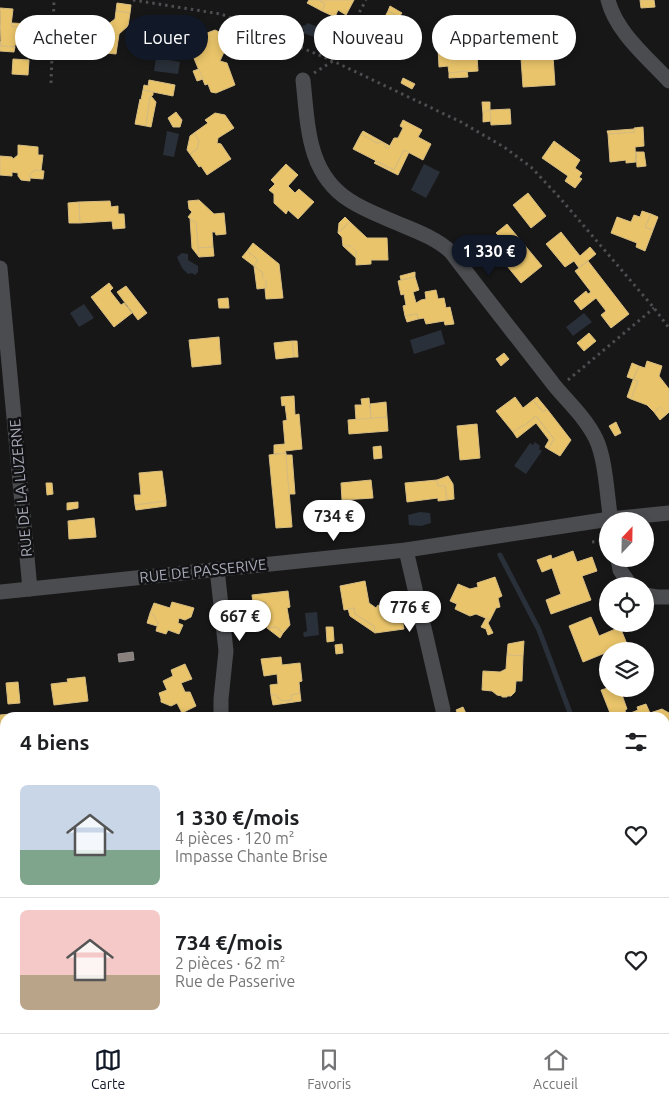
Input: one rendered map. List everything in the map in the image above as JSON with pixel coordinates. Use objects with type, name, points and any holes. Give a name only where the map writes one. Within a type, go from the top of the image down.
[{"type":"street","points":[[608,0],[613,16],[622,31],[669,81]]},
{"type":"street","points":[[303,80],[308,130],[312,148],[320,169],[331,185],[360,206],[429,237],[444,246],[457,260],[557,389],[587,424],[596,440],[602,462],[609,512]]},
{"type":"street","name":"RUE DE LA LUZERNE","points":[[0,268],[30,589]]},
{"type":"street","name":"RUE DE PASSERIVE","points":[[654,515],[669,513]]},
{"type":"street","name":"RUE DE PASSERIVE","points":[[0,592],[406,550],[599,522]]},
{"type":"street","points":[[406,550],[443,710]]},
{"type":"street","points":[[218,569],[226,650],[221,699],[222,712]]},
{"type":"street","points":[[654,596],[669,596]]},
{"type":"path","points":[[51,83],[54,0]]},
{"type":"path","points":[[133,0],[222,14],[333,61],[461,122],[504,147],[531,167],[560,198],[669,328]]},
{"type":"path","points":[[303,80],[333,61],[366,0]]},
{"type":"path","points":[[557,389],[654,308]]},
{"type":"path","points":[[592,542],[599,541]]},
{"type":"shaded area","points":[[307,23],[314,25],[314,37],[304,33],[304,26]]},
{"type":"shaded area","points":[[156,60],[180,62],[178,74],[154,71]]},
{"type":"shaded area","points":[[167,131],[179,134],[174,157],[163,155]]},
{"type":"shaded area","points":[[424,164],[440,172],[426,198],[411,190]]},
{"type":"shaded area","points":[[182,253],[188,254],[188,260],[198,266],[198,272],[195,275],[192,273],[188,274],[182,268],[177,257]]},
{"type":"shaded area","points":[[84,304],[94,318],[79,327],[70,313]]},
{"type":"shaded area","points":[[584,313],[592,322],[573,336],[566,327]]},
{"type":"shaded area","points":[[441,330],[445,344],[414,354],[410,340]]},
{"type":"shaded area","points":[[535,442],[542,451],[526,474],[514,466],[530,443],[533,445]]},
{"type":"shaded area","points":[[420,512],[430,513],[431,523],[421,526],[409,525],[408,515]]},
{"type":"shaded area","points":[[317,612],[319,635],[304,637],[303,633],[307,631],[305,613]]},
{"type":"building: Logements","points":[[309,0],[319,0],[325,4],[322,11],[307,3]]},
{"type":"building: Logements","points":[[319,0],[354,0],[346,15],[338,10],[336,15],[322,11],[325,4]]},
{"type":"building: Logements","points":[[640,0],[654,0],[655,7],[641,8]]},
{"type":"building: Logements","points":[[117,3],[131,5],[130,13],[116,11]]},
{"type":"building: Logements","points":[[390,6],[402,13],[395,15],[388,11]]},
{"type":"building: Logements","points":[[0,8],[13,9],[11,26],[15,26],[15,47],[1,46]]},
{"type":"building: Logements","points":[[116,11],[130,13],[130,15],[125,15],[125,29],[119,34],[116,54],[115,54]]},
{"type":"building: Logements","points":[[388,11],[395,15],[386,15]]},
{"type":"building: Logements","points":[[215,30],[218,31],[218,60],[227,63],[235,85],[216,93],[211,92],[208,84],[205,85],[195,60],[208,60],[208,33]]},
{"type":"building: Logements","points":[[0,41],[1,46],[15,47],[14,52],[0,51]]},
{"type":"building: Logements","points":[[13,59],[29,60],[28,75],[12,74]]},
{"type":"building: Logements","points":[[439,60],[477,60],[478,71],[449,73],[448,66],[439,67]]},
{"type":"building: Logements","points":[[521,60],[553,60],[555,85],[523,87]]},
{"type":"building: Logements","points":[[199,69],[203,79],[197,81],[193,71]]},
{"type":"building: Logements","points":[[467,71],[468,77],[449,78],[449,73]]},
{"type":"building: Logements","points":[[403,78],[415,84],[412,89],[401,83]]},
{"type":"building: Logements","points":[[149,80],[175,85],[173,96],[143,90],[144,85],[148,86]]},
{"type":"building: Logements","points":[[143,90],[153,92],[153,95],[150,97],[146,126],[135,124]]},
{"type":"building: Logements","points":[[151,96],[156,102],[151,127],[146,126]]},
{"type":"building: Logements","points":[[482,102],[490,102],[490,110],[483,114]]},
{"type":"building: Logements","points":[[510,109],[511,124],[491,125],[490,110]]},
{"type":"building: Logements","points":[[490,110],[491,121],[483,122],[483,114]]},
{"type":"building: Logements","points":[[176,112],[182,120],[180,127],[173,127],[168,118]]},
{"type":"building: Logements","points":[[215,113],[225,115],[234,128],[218,138],[217,143],[221,144],[231,159],[207,175],[190,154],[197,149],[199,141],[194,133],[208,123],[205,120]]},
{"type":"building: Logements","points":[[403,120],[422,130],[418,137],[431,144],[423,160],[404,150],[394,170],[353,149],[361,134],[377,143],[382,142],[388,149],[394,138],[398,138],[403,128],[400,126]]},
{"type":"building: Logements","points":[[643,127],[644,146],[635,147],[636,162],[626,163],[626,160],[610,162],[608,134],[635,132],[634,128]]},
{"type":"building: Logements","points":[[634,129],[635,132],[608,134],[607,131]]},
{"type":"building: Logements","points":[[363,131],[390,146],[388,149],[382,142],[377,143],[361,134]]},
{"type":"building: Logements","points":[[194,133],[199,141],[197,149],[190,154],[187,150],[190,136]]},
{"type":"building: Logements","points":[[554,141],[580,160],[575,168],[582,173],[579,177],[582,179],[575,188],[565,181],[568,176],[542,158]]},
{"type":"building: Logements","points":[[18,145],[38,147],[38,155],[43,155],[41,171],[35,170],[30,174],[30,181],[21,180],[18,173],[12,172],[12,176],[0,175],[0,156],[12,157],[13,159],[18,155]]},
{"type":"building: Logements","points":[[404,150],[409,152],[398,175],[374,163],[376,161],[394,170]]},
{"type":"building: Logements","points":[[636,152],[644,152],[646,166],[637,167]]},
{"type":"building: Logements","points":[[286,164],[298,175],[288,186],[295,193],[299,189],[314,202],[298,219],[288,210],[286,214],[274,203],[274,194],[269,190],[275,184],[271,180]]},
{"type":"building: Logements","points":[[35,170],[44,171],[43,179],[30,178],[30,174]]},
{"type":"building: Logements","points":[[528,193],[546,216],[531,228],[513,205]]},
{"type":"building: Logements","points":[[199,200],[214,214],[224,213],[226,234],[216,235],[215,232],[212,232],[213,247],[198,248],[196,223],[188,217],[192,212],[189,209],[188,201]]},
{"type":"building: Logements","points":[[110,201],[111,207],[118,206],[118,214],[124,214],[125,228],[113,229],[112,221],[80,223],[79,202]]},
{"type":"building: Logements","points":[[79,202],[80,223],[69,223],[68,203]]},
{"type":"building: Logements","points":[[642,211],[651,214],[645,227],[653,230],[645,251],[636,247],[637,243],[611,233],[617,217],[631,222],[634,215],[640,217]]},
{"type":"building: Logements","points":[[651,214],[658,217],[653,230],[645,227]]},
{"type":"building: Logements","points":[[345,217],[350,222],[338,233],[339,223]]},
{"type":"building: Logements","points":[[190,218],[196,223],[199,257],[192,248]]},
{"type":"building: Logements","points":[[350,222],[367,238],[387,238],[388,260],[371,260],[371,264],[356,265],[356,251],[351,246],[343,246],[342,237],[338,233]]},
{"type":"building: Logements","points":[[507,224],[542,266],[521,283],[489,244],[499,236],[496,233]]},
{"type":"building: Logements","points":[[561,232],[580,256],[590,247],[596,254],[579,268],[574,261],[565,267],[546,244]]},
{"type":"building: Logements","points":[[253,243],[279,264],[283,298],[266,299],[266,281],[262,277],[263,273],[254,266],[258,260],[247,251]]},
{"type":"building: Logements","points":[[343,246],[351,246],[356,251],[356,258]]},
{"type":"building: Logements","points":[[213,247],[214,256],[199,257],[198,248]]},
{"type":"building: Logements","points":[[247,251],[258,260],[254,266],[242,257]]},
{"type":"building: Logements","points":[[588,261],[629,314],[611,328],[601,315],[606,311],[596,298],[581,310],[574,301],[586,291],[588,294],[591,292],[575,271]]},
{"type":"building: Logements","points":[[254,266],[263,273],[262,277],[266,281],[266,288],[257,289]]},
{"type":"building: Logements","points":[[415,272],[415,277],[401,280],[400,276]]},
{"type":"building: Logements","points":[[415,277],[419,290],[413,292],[416,303],[426,299],[425,292],[436,290],[438,299],[444,298],[446,308],[450,307],[454,324],[445,325],[444,321],[426,324],[424,318],[418,319],[417,314],[405,316],[403,306],[406,305],[404,294],[401,295],[398,281]]},
{"type":"building: Logements","points":[[109,283],[113,288],[110,291],[121,305],[124,303],[132,313],[114,327],[91,297]]},
{"type":"building: Logements","points":[[126,286],[147,313],[138,320],[117,292]]},
{"type":"building: Logements","points":[[228,298],[229,308],[219,308],[218,299]]},
{"type":"building: Logements","points":[[417,314],[418,319],[407,322],[405,316]]},
{"type":"building: Logements","points":[[589,333],[596,341],[584,351],[577,343]]},
{"type":"building: Logements","points":[[219,337],[221,364],[192,367],[189,340]]},
{"type":"building: Logements","points":[[292,341],[297,341],[298,357],[294,357]]},
{"type":"building: Logements","points":[[292,341],[294,357],[276,359],[274,343]]},
{"type":"building: Logements","points":[[504,353],[509,359],[501,366],[496,359]]},
{"type":"building: Logements","points":[[647,361],[662,366],[659,376],[669,389],[669,412],[667,414],[660,407],[654,412],[647,405],[631,399],[638,381],[633,380],[639,366],[645,368]]},
{"type":"building: Logements","points":[[632,363],[639,366],[633,379],[627,377]]},
{"type":"building: Logements","points":[[633,380],[638,381],[631,399],[627,397]]},
{"type":"building: Logements","points":[[294,396],[295,415],[299,414],[302,449],[274,454],[274,445],[285,444],[283,421],[287,420],[285,405],[282,406],[281,397]]},
{"type":"building: Logements","points":[[515,397],[523,408],[533,400],[543,412],[547,409],[571,440],[560,456],[548,449],[554,439],[536,416],[513,432],[496,411]]},
{"type":"building: Logements","points":[[537,397],[547,409],[543,412],[533,400]]},
{"type":"building: Logements","points":[[369,398],[371,419],[356,420],[355,405],[362,405],[361,399]]},
{"type":"building: Logements","points":[[386,402],[387,417],[371,419],[370,404]]},
{"type":"building: Logements","points":[[660,407],[667,414],[660,420],[654,412]]},
{"type":"building: Logements","points":[[536,416],[554,439],[548,449],[545,447],[549,440],[536,423],[517,438],[513,432]]},
{"type":"building: Logements","points":[[387,417],[388,431],[349,434],[348,420]]},
{"type":"building: Logements","points":[[616,422],[621,433],[615,436],[609,426]]},
{"type":"building: Logements","points":[[477,424],[480,458],[460,460],[457,426]]},
{"type":"building: Logements","points":[[381,446],[382,458],[374,459],[373,447]]},
{"type":"building: Logements","points":[[286,453],[292,527],[276,528],[269,455]]},
{"type":"building: Logements","points":[[286,455],[292,455],[295,494],[289,494]]},
{"type":"building: Logements","points":[[162,471],[166,501],[135,505],[134,495],[141,495],[139,473]]},
{"type":"building: Logements","points":[[448,476],[453,484],[454,499],[447,500],[445,486],[438,486],[437,480]]},
{"type":"building: Logements","points":[[371,480],[373,498],[342,500],[341,483]]},
{"type":"building: Logements","points":[[437,480],[438,486],[445,486],[447,500],[438,501],[438,498],[407,502],[405,483]]},
{"type":"building: Logements","points":[[46,483],[52,483],[53,494],[47,495]]},
{"type":"building: Logements","points":[[166,501],[166,506],[136,510],[135,505]]},
{"type":"building: Logements","points":[[78,502],[78,508],[67,510],[67,503]]},
{"type":"building: Logements","points":[[94,518],[96,537],[69,539],[68,521]]},
{"type":"building: Logements","points":[[573,551],[577,562],[592,557],[597,571],[582,576],[591,600],[551,614],[546,600],[561,594],[552,568],[542,572],[537,560],[551,555],[552,559]]},
{"type":"building: Logements","points":[[495,577],[502,596],[498,598],[500,607],[496,608],[490,620],[476,614],[470,616],[455,609],[457,604],[450,601],[458,584],[470,589],[478,587],[477,583]]},
{"type":"building: Logements","points":[[365,581],[369,603],[376,608],[378,605],[386,610],[400,608],[404,629],[375,633],[374,626],[355,614],[354,608],[344,610],[340,586]]},
{"type":"building: Logements","points":[[288,591],[290,607],[287,608],[290,625],[283,633],[276,627],[267,628],[265,616],[268,616],[266,602],[253,603],[252,595]]},
{"type":"building: Logements","points":[[172,602],[194,608],[191,617],[185,620],[179,618],[178,623],[183,625],[179,634],[168,630],[166,634],[156,631],[158,623],[153,614],[150,613],[154,603],[170,608]]},
{"type":"building: Logements","points":[[266,602],[268,616],[265,616],[264,609],[254,610],[253,603]]},
{"type":"building: Logements","points":[[354,608],[355,614],[374,626],[375,633],[350,616],[348,609]]},
{"type":"building: Logements","points":[[150,613],[153,614],[158,623],[157,626],[147,623]]},
{"type":"building: Logements","points":[[591,617],[599,636],[608,632],[622,632],[626,642],[599,642],[599,655],[583,662],[569,626]]},
{"type":"building: Logements","points":[[486,618],[490,620],[488,623],[493,633],[488,635],[486,629],[481,627]]},
{"type":"building: Logements","points":[[276,627],[283,633],[280,638],[267,628]]},
{"type":"building: Logements","points":[[326,627],[333,627],[334,641],[327,642]]},
{"type":"building: Logements","points":[[524,641],[523,656],[507,655],[508,644]]},
{"type":"building: Logements","points":[[342,644],[343,653],[336,654],[335,645]]},
{"type":"building: Logements","points":[[507,655],[523,656],[522,681],[516,681],[515,692],[511,696],[502,697],[492,691],[482,690],[483,671],[500,672],[506,669]]},
{"type":"building: Logements","points":[[281,657],[282,665],[300,663],[302,681],[299,682],[300,693],[291,695],[292,700],[282,701],[275,695],[271,695],[270,685],[278,684],[277,674],[264,676],[261,659]]},
{"type":"building: Logements","points":[[185,664],[192,679],[181,683],[185,692],[190,692],[196,706],[184,712],[182,712],[177,703],[171,706],[161,702],[159,693],[167,690],[163,681],[173,676],[171,670]]},
{"type":"building: Logements","points":[[85,677],[88,701],[54,705],[51,684],[68,682],[67,679]]},
{"type":"building: Logements","points":[[18,682],[20,703],[8,704],[6,683]]},
{"type":"building: Logements","points":[[300,693],[301,701],[273,705],[271,695],[275,695],[282,701],[292,700],[291,695]]},
{"type":"building: Logements","points":[[604,697],[623,697],[627,709],[625,712],[610,712]]},
{"type":"building: Logements","points":[[646,704],[650,712],[633,712],[638,710],[637,707]]},
{"type":"building: Logements","points":[[463,707],[465,712],[457,712],[456,710]]},
{"type":"building: Logements","points":[[662,709],[667,712],[653,712]]},
{"type":"building: Industrie","points":[[133,652],[134,660],[119,662],[118,654]]},
{"type":"waterway","points":[[500,555],[539,630],[570,712]]}]
